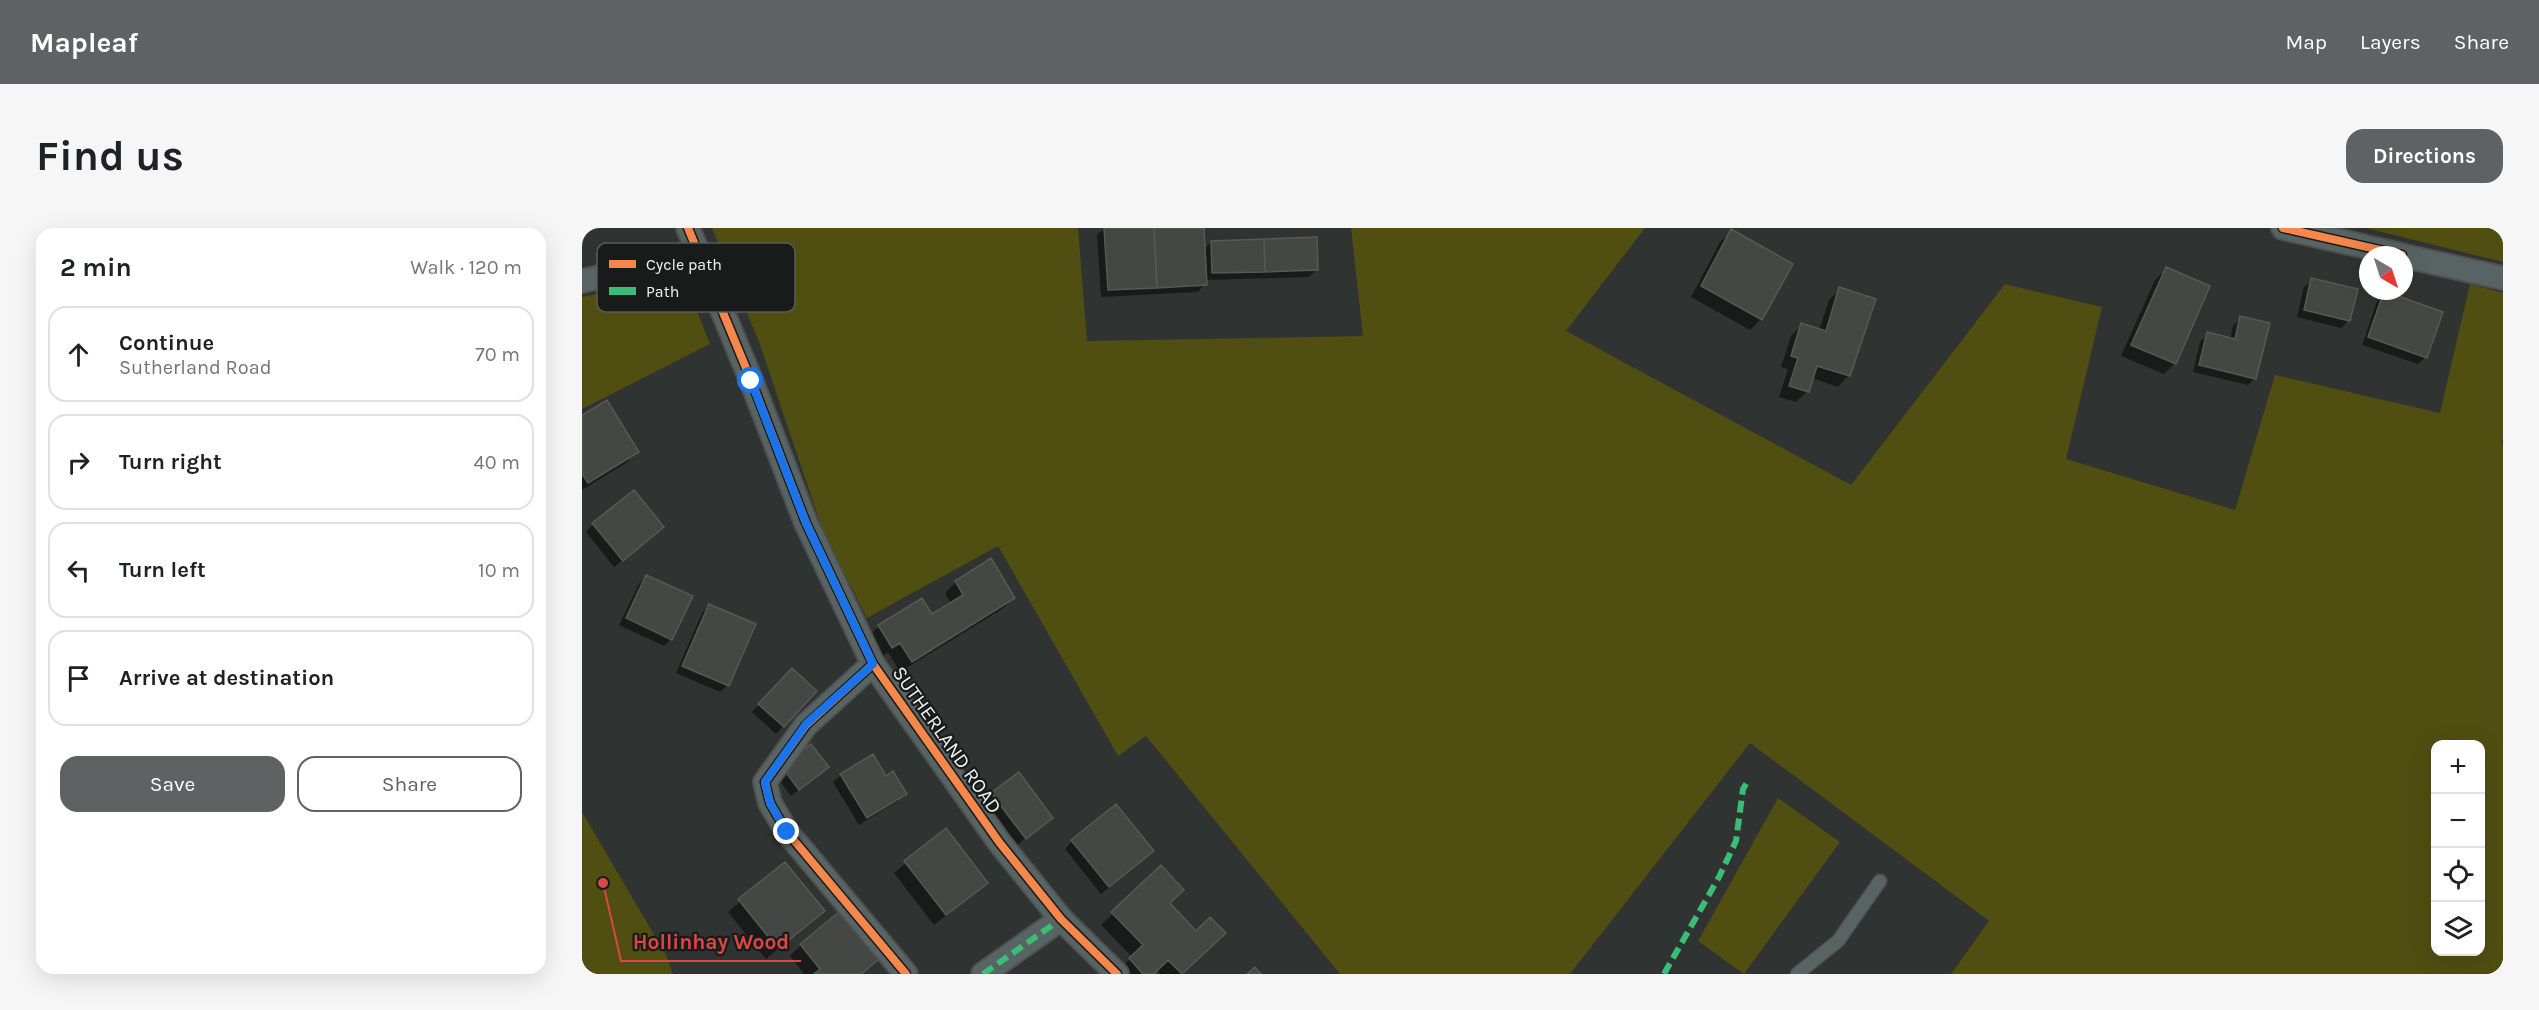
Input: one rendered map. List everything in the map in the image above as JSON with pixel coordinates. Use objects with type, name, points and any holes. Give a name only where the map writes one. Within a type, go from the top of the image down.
[{"type":"street","name":"SUTHERLAND ROAD","points":[[688,228],[694,243]]},
{"type":"street","points":[[2283,228],[2363,246]]},
{"type":"street","points":[[2413,257],[2503,278]]},
{"type":"street","points":[[582,281],[597,278]]},
{"type":"street","name":"SUTHERLAND ROAD","points":[[723,312],[806,523],[873,664],[999,842],[1061,920],[1117,974]]},
{"type":"street","points":[[873,664],[806,724],[765,782],[770,803],[787,832],[906,974]]},
{"type":"street","points":[[983,974],[1061,920]]},
{"type":"lane","points":[[1797,974],[1838,941],[1880,881]]},
{"type":"shaded area","points":[[712,228],[1078,228],[1087,341],[1363,336],[1351,228],[1645,228],[1566,331],[1851,485],[2005,284],[2102,307],[2066,459],[2235,510],[2275,375],[2440,413],[2470,284],[2503,293],[2503,439],[2501,442],[2503,445],[2503,974],[1951,974],[1989,921],[1750,743],[1570,974],[1340,974],[1146,736],[1118,756],[998,546],[867,618],[824,534],[759,342],[747,312],[795,312],[795,243],[718,243]]},
{"type":"shaded area","points":[[2366,228],[2503,228],[2503,262]]},
{"type":"shaded area","points":[[597,294],[597,312],[697,312],[710,344],[582,409],[582,297]]},
{"type":"shaded area","points":[[1778,798],[1840,842],[1744,974],[1698,941]]},
{"type":"shaded area","points":[[582,812],[666,955],[673,974],[582,974]]},
{"type":"building","points":[[1104,228],[1154,228],[1157,288],[1108,290]]},
{"type":"building","points":[[1154,228],[1204,228],[1207,285],[1157,288]]},
{"type":"building","points":[[1731,229],[1793,264],[1762,320],[1701,286]]},
{"type":"building","points":[[1317,237],[1318,270],[1265,272],[1264,239]]},
{"type":"building","points":[[1264,239],[1265,272],[1212,273],[1211,241]]},
{"type":"building","points":[[2166,267],[2210,286],[2176,364],[2131,345]]},
{"type":"building","points":[[2311,278],[2358,289],[2350,321],[2304,310]]},
{"type":"building","points":[[1839,287],[1876,299],[1850,376],[1817,366],[1809,392],[1789,386],[1798,358],[1791,356],[1801,323],[1826,331]]},
{"type":"building","points":[[2381,300],[2409,300],[2443,312],[2427,358],[2368,337]]},
{"type":"building","points":[[2240,316],[2270,323],[2256,379],[2199,365],[2207,332],[2235,339]]},
{"type":"building","points":[[607,400],[639,452],[588,483],[582,474],[582,415]]},
{"type":"building","points":[[634,490],[664,527],[623,561],[592,523]]},
{"type":"building","points":[[991,558],[1015,598],[912,662],[900,643],[892,648],[878,625],[922,598],[932,614],[963,595],[955,581]]},
{"type":"building","points":[[646,575],[693,596],[672,640],[626,618]]},
{"type":"building","points":[[709,604],[756,624],[729,686],[682,666]]},
{"type":"building","points":[[792,668],[817,691],[784,727],[758,704]]},
{"type":"building","points":[[811,744],[829,767],[799,790],[781,766]]},
{"type":"building","points":[[873,754],[886,776],[893,771],[907,794],[867,818],[840,774]]},
{"type":"building","points":[[1019,772],[1053,818],[1026,839],[991,793]]},
{"type":"building","points":[[1116,804],[1154,851],[1109,887],[1071,840]]},
{"type":"building","points":[[946,828],[988,883],[946,915],[904,861]]},
{"type":"building","points":[[785,862],[825,911],[778,949],[738,899]]},
{"type":"building","points":[[1161,865],[1184,890],[1170,903],[1196,931],[1210,917],[1226,933],[1182,974],[1168,960],[1154,974],[1143,974],[1129,958],[1143,945],[1111,912]]},
{"type":"building","points":[[845,907],[884,955],[861,974],[814,974],[820,969],[800,944]]},
{"type":"building","points":[[1255,967],[1261,974],[1247,974]]},
{"type":"marked path","points":[[1664,974],[1719,877],[1736,841],[1743,789],[1749,779]]},
{"type":"marked path","points":[[983,974],[1061,919]]},
{"type":"cycle path","points":[[688,228],[694,243]]},
{"type":"cycle path","points":[[2283,228],[2362,246]]},
{"type":"cycle path","points":[[723,312],[806,523],[873,664],[999,842],[1061,919],[1117,974]]},
{"type":"cycle path","points":[[873,664],[806,725],[765,782],[770,803],[787,832],[906,974]]},
{"type":"place","name":"Hollinhay Wood","points":[[603,883]]},
{"type":"route","points":[[751,381],[806,523],[873,664],[806,724],[765,782],[770,803],[787,832]]}]
